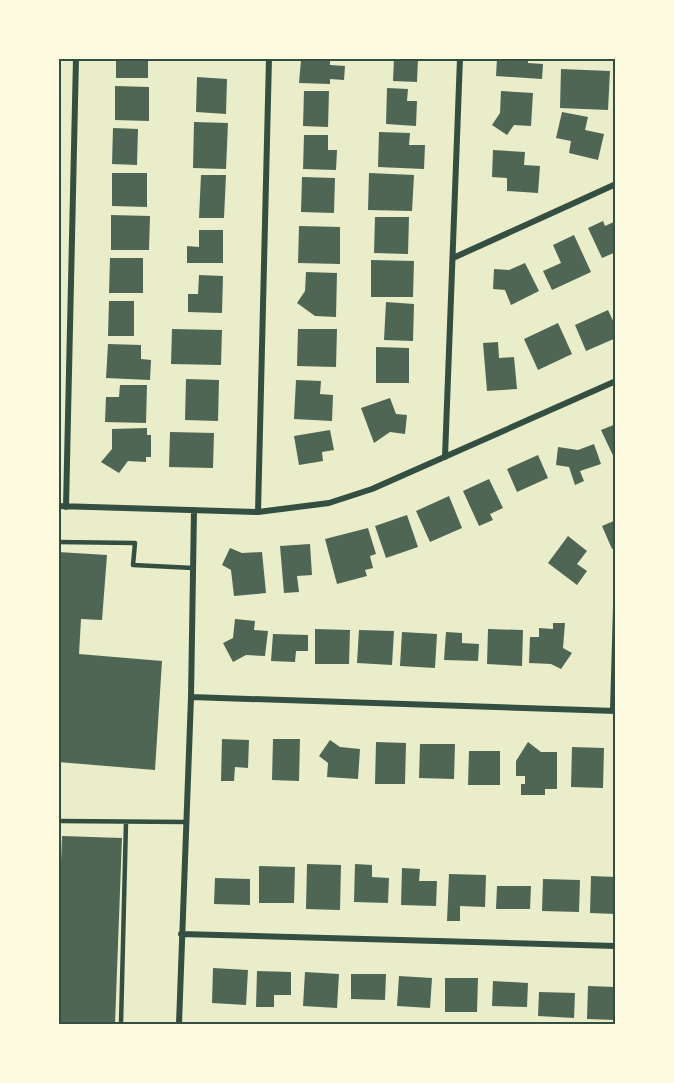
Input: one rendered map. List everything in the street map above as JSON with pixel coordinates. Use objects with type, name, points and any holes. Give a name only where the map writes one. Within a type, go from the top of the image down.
[{"type":"street","points":[[76,58],[62,506],[258,512],[329,503],[372,489],[615,381]]},
{"type":"street","points":[[258,512],[268,58]]},
{"type":"street","points":[[445,457],[460,58]]},
{"type":"street","points":[[453,258],[615,184]]},
{"type":"street","points":[[179,1024],[191,697],[194,510]]},
{"type":"street","points":[[191,697],[614,710],[615,607]]},
{"type":"street","points":[[181,934],[615,946]]},
{"type":"lane","points":[[58,542],[135,543],[133,565],[193,568]]},
{"type":"lane","points":[[58,821],[186,822]]},
{"type":"lane","points":[[122,1024],[126,822]]},
{"type":"building","points":[[116,58],[148,58],[148,78],[116,78]]},
{"type":"building","points":[[310,58],[330,58],[330,65],[345,66],[344,80],[330,79],[330,84],[299,83],[301,60],[310,60]]},
{"type":"building","points":[[394,58],[418,58],[417,82],[393,81]]},
{"type":"building","points":[[497,58],[528,58],[528,63],[543,64],[542,79],[496,76]]},
{"type":"building","points":[[561,69],[610,71],[608,110],[560,108]]},
{"type":"building","points":[[197,77],[227,79],[226,114],[196,112]]},
{"type":"building","points":[[115,86],[149,87],[149,121],[115,120]]},
{"type":"building","points":[[387,88],[408,89],[407,101],[417,101],[416,126],[386,124]]},
{"type":"building","points":[[304,91],[329,91],[328,127],[303,126]]},
{"type":"building","points":[[501,91],[533,93],[531,126],[514,125],[507,135],[492,125],[500,113]]},
{"type":"building","points":[[562,112],[588,117],[585,130],[604,134],[598,160],[569,153],[571,141],[556,138]]},
{"type":"building","points":[[194,122],[228,123],[226,169],[193,168]]},
{"type":"building","points":[[113,128],[138,129],[137,165],[112,164]]},
{"type":"building","points":[[379,132],[410,133],[409,145],[425,145],[424,169],[378,167]]},
{"type":"building","points":[[304,135],[328,135],[328,150],[337,150],[336,170],[303,169]]},
{"type":"building","points":[[493,150],[525,152],[524,165],[540,166],[538,193],[507,191],[507,178],[492,177]]},
{"type":"building","points":[[112,173],[147,173],[147,207],[112,206]]},
{"type":"building","points":[[369,173],[414,175],[412,211],[368,210]]},
{"type":"building","points":[[201,175],[226,175],[224,218],[199,218]]},
{"type":"building","points":[[302,177],[335,178],[334,213],[301,212]]},
{"type":"building","points":[[111,215],[150,216],[149,250],[111,250]]},
{"type":"building","points":[[375,217],[409,217],[408,254],[374,253]]},
{"type":"building","points":[[603,221],[605,226],[616,221],[616,252],[602,258],[588,228]]},
{"type":"building","points":[[299,226],[340,227],[340,264],[298,263]]},
{"type":"building","points":[[199,230],[223,230],[223,263],[187,263],[187,246],[199,247]]},
{"type":"building","points":[[574,235],[591,272],[552,290],[543,271],[561,263],[553,245]]},
{"type":"building","points":[[110,258],[143,258],[143,293],[109,293]]},
{"type":"building","points":[[371,260],[414,261],[413,297],[371,297]]},
{"type":"building","points":[[525,263],[539,291],[511,305],[505,290],[493,289],[494,269],[509,270]]},
{"type":"building","points":[[306,272],[337,273],[336,317],[315,316],[297,303],[305,291]]},
{"type":"building","points":[[199,275],[223,276],[222,313],[188,312],[188,294],[198,294]]},
{"type":"building","points":[[109,301],[134,301],[134,336],[108,336]]},
{"type":"building","points":[[386,302],[414,304],[413,341],[384,340]]},
{"type":"building","points":[[608,310],[616,327],[616,338],[586,351],[575,325]]},
{"type":"building","points":[[558,323],[572,354],[538,370],[524,339]]},
{"type":"building","points":[[172,329],[222,330],[221,365],[171,364]]},
{"type":"building","points":[[298,329],[337,329],[336,367],[297,366]]},
{"type":"building","points":[[498,342],[499,358],[514,357],[517,389],[487,391],[483,343]]},
{"type":"building","points":[[108,344],[141,345],[141,359],[151,360],[150,380],[106,378]]},
{"type":"building","points":[[376,347],[409,348],[409,383],[376,383]]},
{"type":"building","points":[[186,379],[219,380],[218,421],[185,420]]},
{"type":"building","points":[[296,380],[321,381],[320,394],[333,395],[332,421],[294,419]]},
{"type":"building","points":[[120,385],[147,385],[146,423],[105,422],[106,397],[119,397]]},
{"type":"building","points":[[390,398],[396,414],[407,415],[405,434],[390,432],[374,443],[361,408]]},
{"type":"building","points":[[616,424],[616,462],[601,430]]},
{"type":"building","points":[[147,428],[147,435],[151,435],[151,457],[146,457],[146,462],[128,461],[119,473],[101,462],[112,449],[112,429]]},
{"type":"building","points":[[330,430],[334,450],[322,452],[323,461],[299,465],[294,436]]},
{"type":"building","points":[[170,432],[214,433],[213,468],[169,467]]},
{"type":"building","points":[[594,444],[601,464],[580,471],[584,481],[575,485],[569,467],[556,465],[558,447],[578,450]]},
{"type":"building","points":[[538,455],[548,478],[517,492],[507,469]]},
{"type":"building","points":[[489,479],[503,508],[490,514],[493,520],[479,526],[463,491]]},
{"type":"building","points":[[449,496],[462,528],[430,542],[416,511]]},
{"type":"building","points":[[407,515],[418,547],[386,558],[375,526]]},
{"type":"building","points":[[616,520],[616,547],[612,549],[602,526]]},
{"type":"building","points":[[368,528],[376,554],[370,556],[373,568],[365,570],[367,576],[337,584],[325,539]]},
{"type":"building","points":[[568,536],[587,551],[577,564],[587,571],[577,585],[548,563]]},
{"type":"building","points":[[310,544],[312,575],[297,576],[299,592],[284,593],[280,546]]},
{"type":"building","points":[[230,548],[242,553],[262,552],[266,593],[234,596],[231,570],[222,565]]},
{"type":"building","points":[[58,552],[107,555],[102,620],[81,619],[79,654],[162,661],[155,770],[58,762]]},
{"type":"building","points":[[235,619],[255,621],[254,630],[268,631],[265,656],[246,655],[233,662],[223,643],[233,638]]},
{"type":"building","points":[[553,623],[565,623],[563,648],[572,653],[561,669],[551,664],[529,663],[530,637],[539,637],[539,628],[553,629]]},
{"type":"building","points":[[315,629],[350,630],[349,664],[315,664]]},
{"type":"building","points":[[488,629],[523,630],[522,666],[487,664]]},
{"type":"building","points":[[359,630],[394,631],[392,665],[357,663]]},
{"type":"building","points":[[402,632],[437,634],[435,668],[400,666]]},
{"type":"building","points":[[446,632],[462,633],[462,643],[479,644],[478,661],[444,660]]},
{"type":"building","points":[[273,634],[308,635],[308,651],[296,651],[295,662],[271,661]]},
{"type":"building","points":[[222,739],[249,740],[248,768],[235,767],[234,781],[221,781]]},
{"type":"building","points":[[273,739],[300,739],[299,781],[272,780]]},
{"type":"building","points":[[330,740],[340,747],[360,749],[358,779],[327,777],[328,763],[319,756]]},
{"type":"building","points":[[376,742],[406,743],[405,784],[375,784]]},
{"type":"building","points":[[528,742],[541,752],[557,752],[557,789],[545,789],[545,795],[521,795],[521,784],[525,784],[525,776],[516,776],[516,761]]},
{"type":"building","points":[[420,744],[455,744],[454,779],[419,778]]},
{"type":"building","points":[[572,747],[604,748],[603,788],[571,787]]},
{"type":"building","points":[[469,751],[500,751],[500,785],[468,785]]},
{"type":"building","points":[[62,836],[122,838],[115,1024],[58,1024],[58,938]]},
{"type":"building","points":[[307,864],[341,865],[340,910],[306,909]]},
{"type":"building","points":[[355,864],[372,865],[372,877],[389,878],[388,903],[354,902]]},
{"type":"building","points":[[259,866],[295,867],[294,903],[259,903]]},
{"type":"building","points":[[402,868],[420,869],[419,881],[437,881],[436,906],[401,905]]},
{"type":"building","points":[[449,874],[486,875],[485,907],[460,906],[460,921],[447,921]]},
{"type":"building","points":[[591,876],[616,877],[616,914],[590,913]]},
{"type":"building","points":[[215,878],[250,879],[250,905],[214,904]]},
{"type":"building","points":[[543,879],[580,880],[579,912],[542,911]]},
{"type":"building","points":[[497,886],[531,886],[530,909],[496,909]]},
{"type":"building","points":[[213,968],[248,970],[246,1005],[212,1003]]},
{"type":"building","points":[[257,971],[291,972],[291,995],[274,995],[274,1007],[256,1007]]},
{"type":"building","points":[[305,972],[339,974],[337,1008],[303,1006]]},
{"type":"building","points":[[351,974],[386,974],[385,1000],[351,999]]},
{"type":"building","points":[[399,976],[432,978],[430,1008],[397,1006]]},
{"type":"building","points":[[445,978],[478,978],[477,1012],[445,1012]]},
{"type":"building","points":[[493,981],[528,983],[527,1007],[492,1006]]},
{"type":"building","points":[[588,986],[616,987],[616,1020],[587,1019]]},
{"type":"building","points":[[539,992],[575,993],[574,1018],[538,1016]]}]
